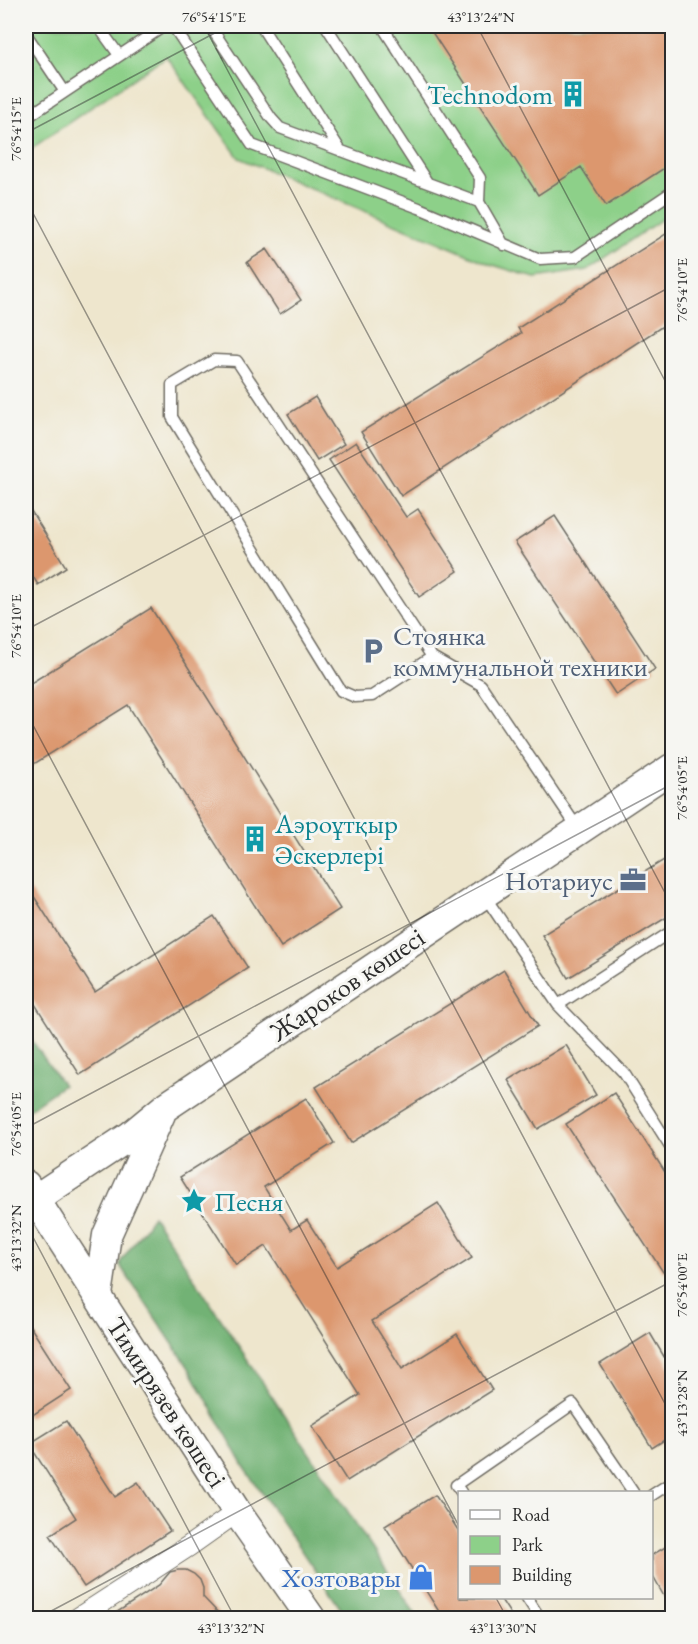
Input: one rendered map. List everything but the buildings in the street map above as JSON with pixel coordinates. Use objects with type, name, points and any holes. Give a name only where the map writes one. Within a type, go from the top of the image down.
[{"type":"main road","name":"Жароков көшесі","points":[[28,1196],[130,1136],[164,1108],[672,768]]},
{"type":"main road","points":[[98,1295],[107,1235],[164,1108]]},
{"type":"main road","name":"Тимирязев көшесі","points":[[28,1196],[98,1295],[237,1512],[311,1618]]},
{"type":"street","points":[[78,1618],[237,1512]]},
{"type":"lane","points":[[98,26],[119,55]]},
{"type":"lane","points":[[26,118],[164,26]]},
{"type":"lane","points":[[173,26],[252,145],[419,208],[540,259],[575,257],[672,192]]},
{"type":"lane","points":[[210,26],[280,128],[479,202]]},
{"type":"lane","points":[[261,26],[341,151]]},
{"type":"lane","points":[[326,26],[427,182]]},
{"type":"lane","points":[[382,26],[480,178],[479,202],[504,245]]},
{"type":"lane","points":[[26,34],[65,92]]},
{"type":"lane","points":[[432,657],[372,696],[355,697],[341,691],[172,417],[172,385],[214,360],[237,361],[432,657],[481,685],[579,830]]},
{"type":"lane","points":[[26,598],[28,602],[26,606]]},
{"type":"lane","points":[[483,893],[558,1005],[624,1073],[672,1149]]},
{"type":"lane","points":[[558,1005],[672,931]]},
{"type":"lane","points":[[460,1491],[456,1485],[573,1404],[632,1491]]},
{"type":"lane","points":[[653,1494],[672,1482]]},
{"type":"lane","points":[[528,1599],[540,1618]]},
{"type":"green space","points":[[26,26],[672,26],[672,212],[587,270],[535,278],[490,264],[239,158],[166,56],[26,152]]},
{"type":"green space","points":[[26,1032],[63,1085],[26,1111]]},
{"type":"green space","points":[[153,1216],[418,1618],[347,1618],[245,1468],[189,1368],[119,1264]]},
{"type":"place","name":"Technodom","points":[[573,94]]},
{"type":"place","name":"Стоянка коммунальной техники","points":[[373,651]]},
{"type":"place","name":"Аэроұтқыр Әскерлері","points":[[255,839]]},
{"type":"place","name":"Нотариуc","points":[[633,880]]},
{"type":"place","name":"Песня","points":[[194,1201]]},
{"type":"place","name":"Хозтовары","points":[[421,1577]]}]
